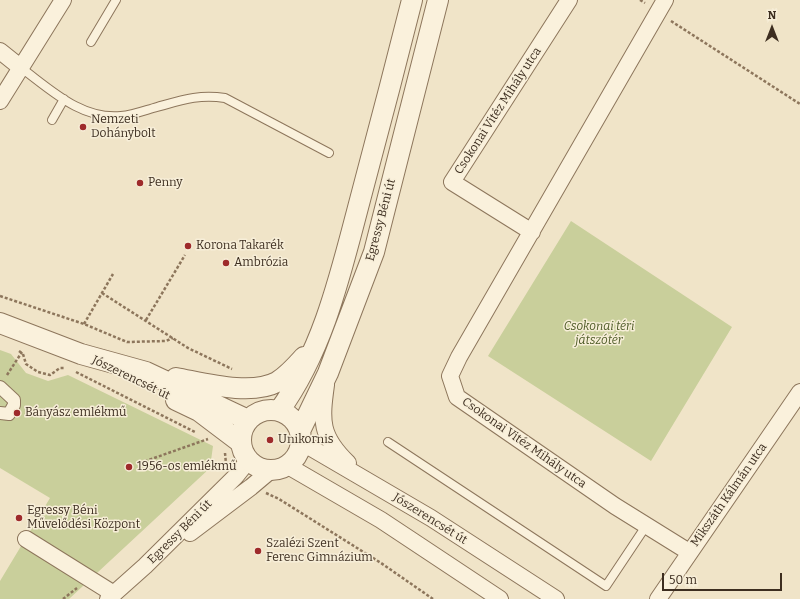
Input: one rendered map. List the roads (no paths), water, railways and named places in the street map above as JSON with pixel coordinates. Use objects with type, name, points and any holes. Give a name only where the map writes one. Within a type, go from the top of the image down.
[{"type":"street","points":[[0,101],[20,66],[63,0]]},
{"type":"street","name":"Egressy Béni út","points":[[279,411],[291,394],[320,336],[347,249],[412,0]]},
{"type":"street","name":"Egressy Béni út","points":[[301,437],[328,373],[374,252],[438,0]]},
{"type":"street","name":"Csokonai Vitéz Mihály utca","points":[[532,232],[452,182],[569,0]]},
{"type":"street","name":"Csokonai Vitéz Mihály utca","points":[[661,6],[459,357],[450,376],[456,397],[646,526],[689,552]]},
{"type":"street","points":[[0,51],[20,66]]},
{"type":"street","name":"Jószerencsét út","points":[[0,323],[78,362],[199,411],[231,445]]},
{"type":"street","points":[[146,372],[217,386],[261,388],[277,382],[294,368],[320,336]]},
{"type":"street","name":"Jószerencsét út","points":[[78,362],[146,372],[248,420]]},
{"type":"street","points":[[328,373],[323,407],[324,429],[334,449],[367,480]]},
{"type":"street","points":[[0,413],[9,414],[14,405],[14,400],[2,384]]},
{"type":"street","name":"Mikszáth Kálmán utca","points":[[658,599],[800,392]]},
{"type":"street","points":[[145,566],[279,468],[300,451],[301,437],[296,422],[288,415],[272,410],[259,412],[248,420],[231,445],[242,452],[248,461],[258,468],[279,468],[381,520],[500,599]]},
{"type":"street","name":"Jószerencsét út","points":[[301,437],[367,480],[431,518],[556,599]]},
{"type":"street","name":"Egressy Béni út","points":[[111,596],[145,566],[236,476],[248,461]]},
{"type":"street","points":[[26,539],[111,596]]},
{"type":"lane","points":[[91,42],[116,0]]},
{"type":"lane","points":[[20,66],[78,108],[97,115],[121,116],[192,97],[207,95],[225,98],[329,153]]},
{"type":"lane","points":[[52,120],[64,99]]},
{"type":"lane","points":[[388,442],[606,586],[646,526]]},
{"type":"place","name":"Nemzeti Dohánybolt","points":[[83,127]]},
{"type":"place","name":"Penny","points":[[140,183]]},
{"type":"place","name":"Korona Takarék","points":[[188,246]]},
{"type":"place","name":"Ambrózia","points":[[226,263]]},
{"type":"place","name":"Bányász emlékmű","points":[[17,413]]},
{"type":"place","name":"Unikornis","points":[[270,440]]},
{"type":"place","name":"1956-os emlékmű","points":[[129,467]]},
{"type":"place","name":"Egressy Béni Művelődési Központ","points":[[19,518]]},
{"type":"place","name":"Szalézi Szent Ferenc Gimnázium","points":[[258,551]]},
{"type":"park label","name":"Csokonai téri játszótér","points":[[599,334]]}]
